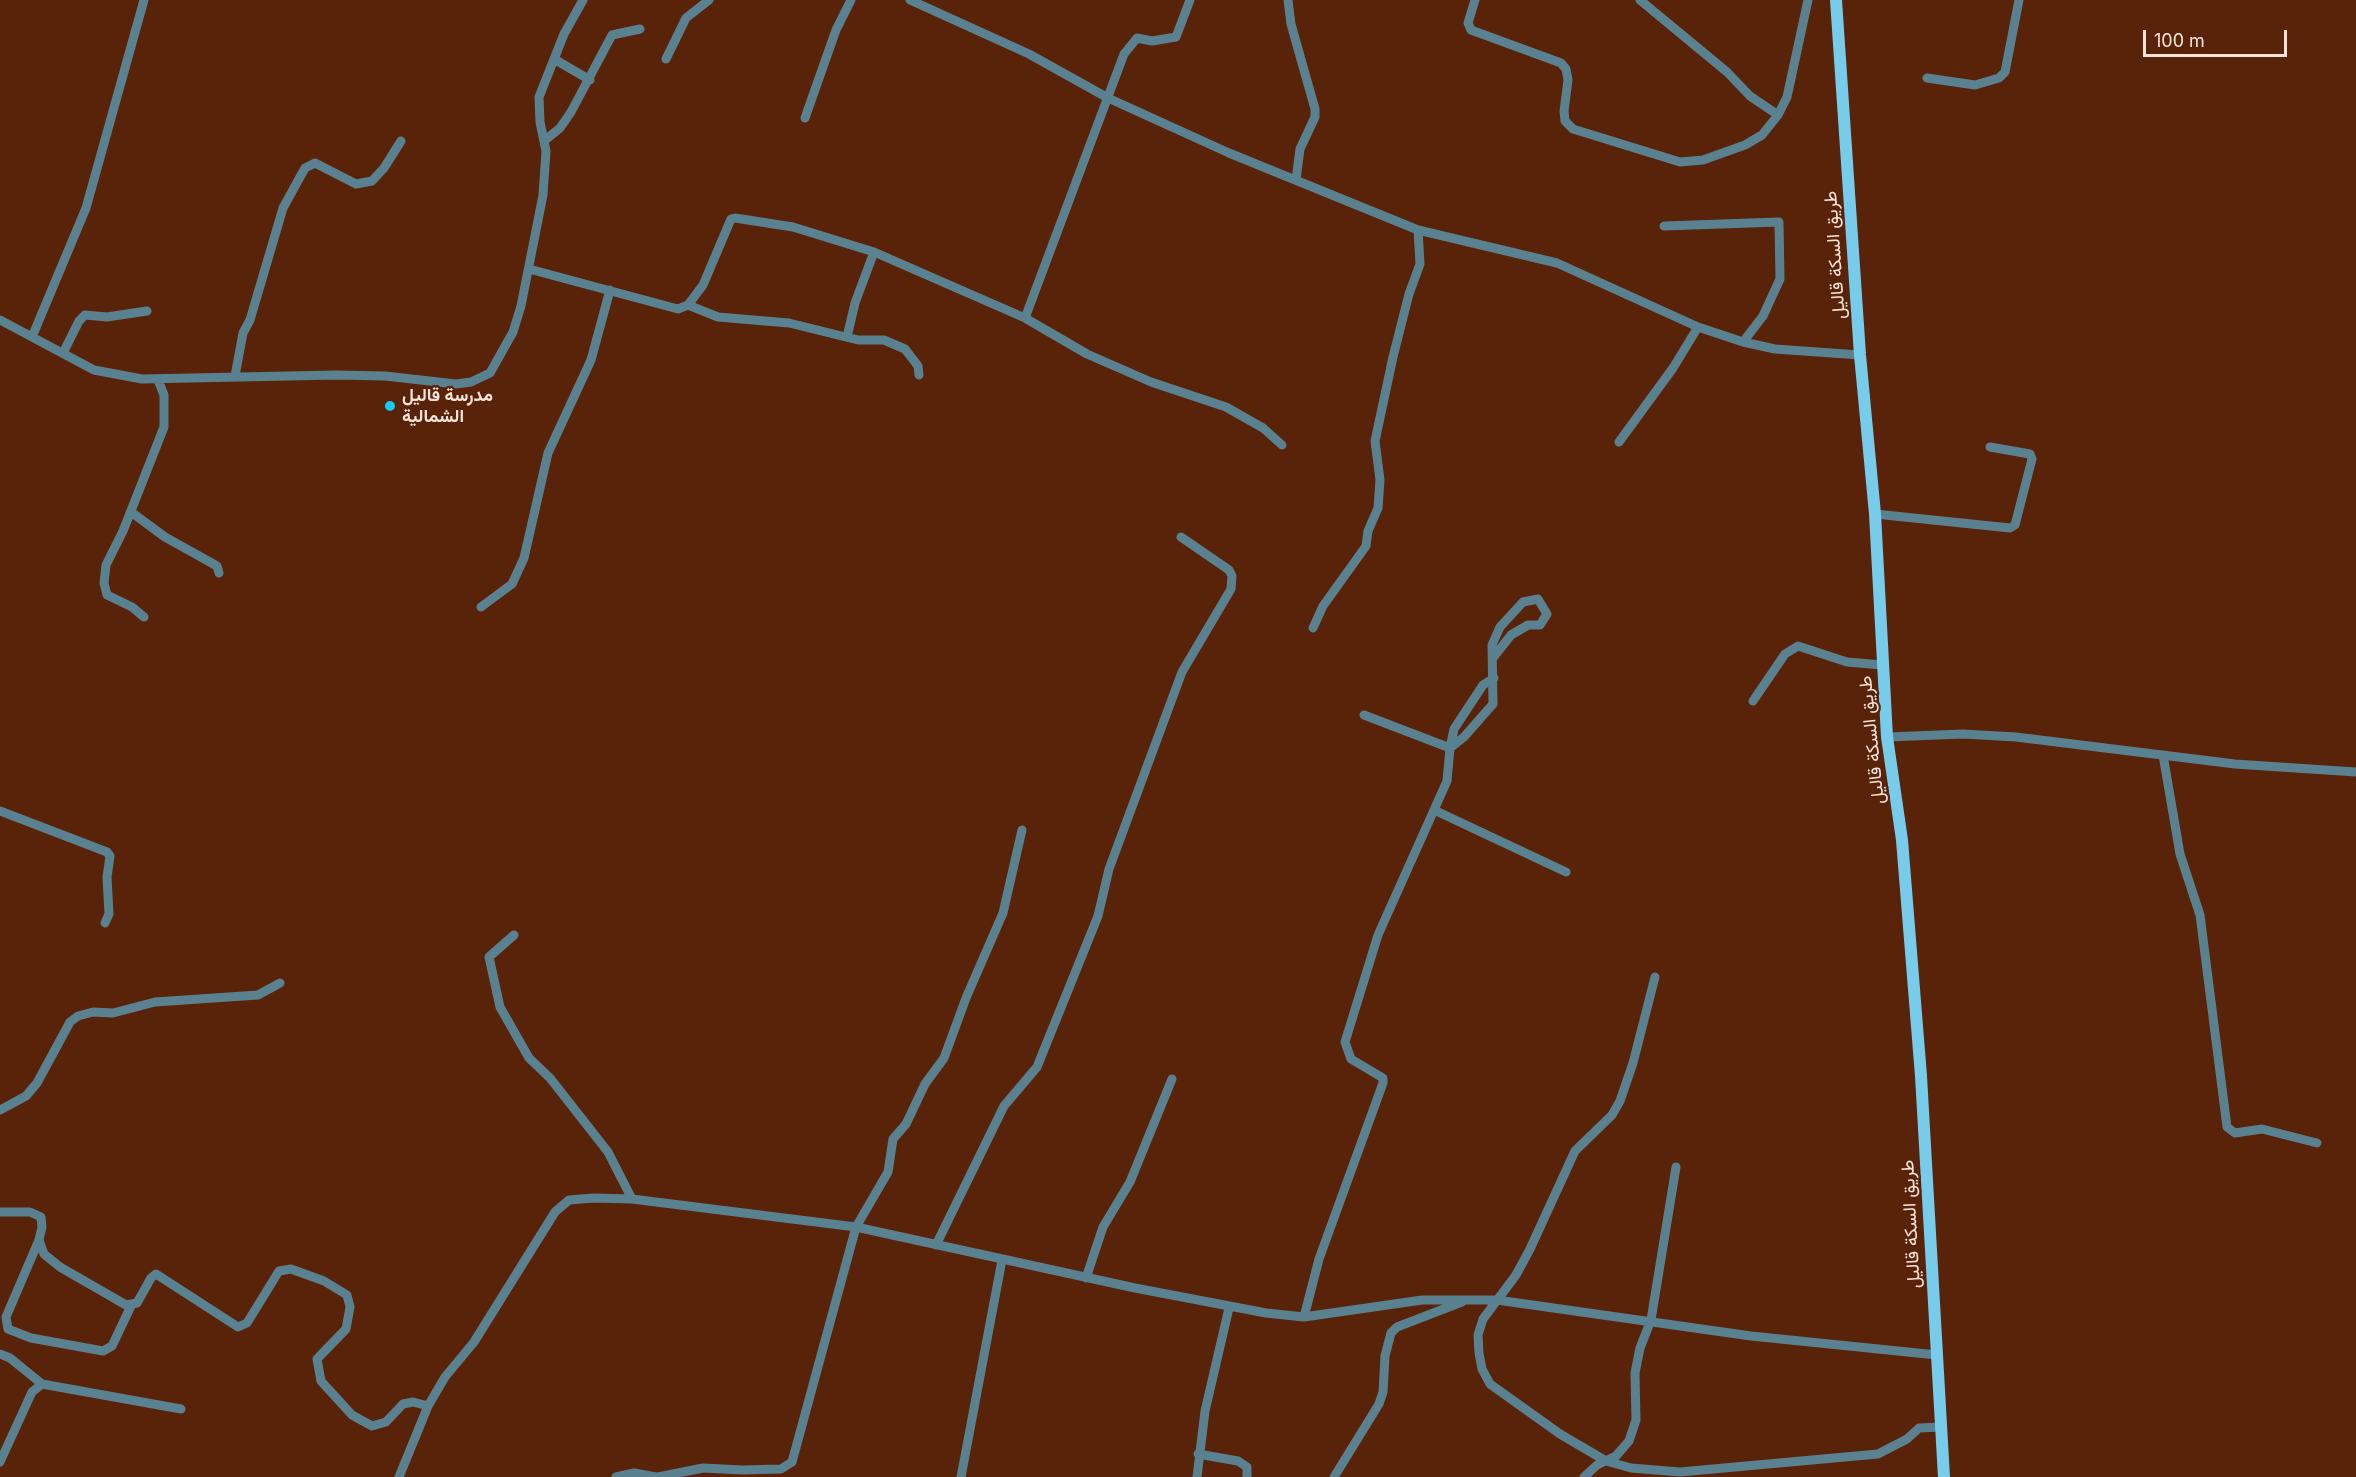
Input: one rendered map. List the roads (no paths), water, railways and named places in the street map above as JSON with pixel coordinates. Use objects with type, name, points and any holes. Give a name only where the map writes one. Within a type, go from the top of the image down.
[{"type":"main road","name":"طريق السكة قاليل","points":[[1836,0],[1860,355],[1875,514],[1887,737],[1903,851],[1921,1076],[1944,1477]]},
{"type":"street","points":[[32,337],[86,208],[144,0]]},
{"type":"street","points":[[0,320],[108,374],[158,380],[235,376],[337,375],[385,376],[456,384],[471,382],[490,373],[505,350],[519,314],[543,195],[546,151],[539,97],[564,34],[583,0]]},
{"type":"street","points":[[666,59],[686,18],[709,0]]},
{"type":"street","points":[[805,118],[836,30],[851,0]]},
{"type":"street","points":[[910,0],[1029,54],[1108,98],[1229,153],[1418,230],[1557,263],[1698,327],[1743,342],[1775,349],[1860,355]]},
{"type":"street","points":[[1025,318],[1124,54],[1137,38],[1152,41],[1176,37],[1190,0]]},
{"type":"street","points":[[1288,0],[1291,24],[1315,109],[1315,117],[1300,149],[1296,180]]},
{"type":"street","points":[[1475,0],[1468,23],[1471,30],[1561,63],[1566,69],[1568,80],[1565,121],[1573,129],[1680,162],[1703,160],[1745,146],[1762,135],[1779,115],[1788,97],[1808,0]]},
{"type":"street","points":[[1640,0],[1726,72],[1750,96],[1779,115]]},
{"type":"street","points":[[1927,78],[1975,85],[1999,78],[2005,72],[2019,0]]},
{"type":"street","points":[[544,141],[560,128],[590,80],[612,35],[640,29]]},
{"type":"street","points":[[554,59],[590,80]]},
{"type":"street","points":[[235,376],[243,333],[250,320],[283,208],[305,168],[315,163],[356,184],[372,181],[401,141]]},
{"type":"street","points":[[688,305],[703,285],[728,223],[735,218],[793,228],[873,252],[1025,318],[1097,358],[1151,382],[1226,407],[1263,428],[1282,445]]},
{"type":"street","points":[[1664,226],[1779,222],[1780,279],[1763,316],[1743,342]]},
{"type":"street","points":[[1313,628],[1323,606],[1366,546],[1368,531],[1378,508],[1380,480],[1375,441],[1409,294],[1420,264],[1418,230]]},
{"type":"street","points":[[847,337],[855,303],[873,252]]},
{"type":"street","points":[[529,269],[672,308],[688,305],[718,317],[789,324],[847,337],[872,341],[884,340],[896,344],[914,358],[919,375]]},
{"type":"street","points":[[481,607],[512,584],[524,558],[548,453],[591,360],[610,290]]},
{"type":"street","points":[[63,353],[79,321],[85,315],[107,317],[147,312]]},
{"type":"street","points":[[1619,442],[1673,368],[1698,327]]},
{"type":"street","points":[[144,617],[132,607],[107,595],[104,590],[106,565],[131,512],[164,428],[164,395],[158,380]]},
{"type":"street","points":[[1875,514],[2010,528],[2015,525],[2032,459],[2030,454],[1990,447]]},
{"type":"street","points":[[131,512],[165,537],[217,566],[219,573]]},
{"type":"street","points":[[936,1245],[1004,1106],[1037,1066],[1098,916],[1109,869],[1182,672],[1231,589],[1232,576],[1229,570],[1180,537]]},
{"type":"street","points":[[1450,748],[1464,737],[1493,704],[1492,645],[1500,627],[1523,602],[1538,599],[1547,614],[1540,626],[1528,625],[1511,635],[1493,658]]},
{"type":"street","points":[[1753,701],[1785,654],[1797,646],[1847,662],[1882,666]]},
{"type":"street","points":[[1304,1317],[1319,1259],[1341,1193],[1383,1083],[1383,1077],[1350,1059],[1345,1042],[1348,1029],[1388,910],[1447,781],[1454,729],[1483,686],[1494,678]]},
{"type":"street","points":[[1472,704],[1493,704]]},
{"type":"street","points":[[1364,714],[1450,748]]},
{"type":"street","points":[[1887,737],[1962,734],[2016,737],[2235,764],[2356,772]]},
{"type":"street","points":[[2163,755],[2180,854],[2200,915],[2227,1127],[2235,1133],[2262,1129],[2317,1143]]},
{"type":"street","points":[[0,810],[107,852],[110,856],[107,878],[109,914],[105,923]]},
{"type":"street","points":[[1434,810],[1566,872]]},
{"type":"street","points":[[616,1477],[634,1473],[657,1477],[703,1468],[781,1469],[792,1462],[856,1227],[888,1172],[893,1139],[906,1124],[925,1084],[944,1058],[966,998],[1004,913],[1022,830]]},
{"type":"street","points":[[514,935],[489,957],[500,1007],[529,1058],[550,1078],[608,1152],[632,1199]]},
{"type":"street","points":[[1655,977],[1620,1101],[1612,1114],[1575,1151],[1516,1275],[1484,1319],[1478,1335],[1482,1369],[1490,1384],[1560,1434],[1606,1461],[1631,1468],[1680,1472],[1878,1454],[1907,1439],[1919,1428],[1942,1427]]},
{"type":"street","points":[[0,1110],[26,1096],[37,1083],[70,1022],[78,1016],[93,1012],[112,1013],[155,1002],[258,995],[280,983]]},
{"type":"street","points":[[1086,1278],[1103,1227],[1130,1182],[1172,1079]]},
{"type":"street","points":[[1584,1477],[1616,1456],[1629,1441],[1636,1420],[1635,1373],[1640,1347],[1651,1320],[1676,1167]]},
{"type":"street","points":[[399,1477],[428,1406],[445,1377],[474,1342],[555,1212],[568,1200],[632,1199],[856,1227],[1229,1308],[1304,1317],[1422,1300],[1497,1300],[1651,1320],[1751,1336],[1937,1355]]},
{"type":"street","points":[[0,1212],[30,1212],[41,1217],[42,1227],[39,1240],[6,1317],[8,1329],[31,1338],[87,1350],[109,1350],[131,1306],[140,1299],[156,1274],[197,1298],[234,1324],[242,1326],[247,1323],[274,1276],[284,1270],[298,1271],[347,1295],[350,1307],[346,1329],[317,1359],[321,1381],[352,1415],[372,1426],[386,1422],[403,1404],[413,1402],[428,1406]]},
{"type":"street","points":[[39,1240],[41,1249],[54,1263],[112,1299],[131,1306]]},
{"type":"street","points":[[961,1477],[1002,1260]]},
{"type":"street","points":[[1334,1477],[1379,1404],[1383,1392],[1385,1356],[1391,1332],[1412,1320],[1473,1299]]},
{"type":"street","points":[[1197,1477],[1198,1454],[1229,1308]]},
{"type":"street","points":[[0,1354],[10,1358],[42,1384],[181,1409]]},
{"type":"street","points":[[0,1462],[32,1392],[42,1384]]},
{"type":"street","points":[[1198,1454],[1244,1464],[1247,1467],[1247,1477]]},
{"type":"place","name":"مدرسة قاليل الشمالية","points":[[390,406]]}]
